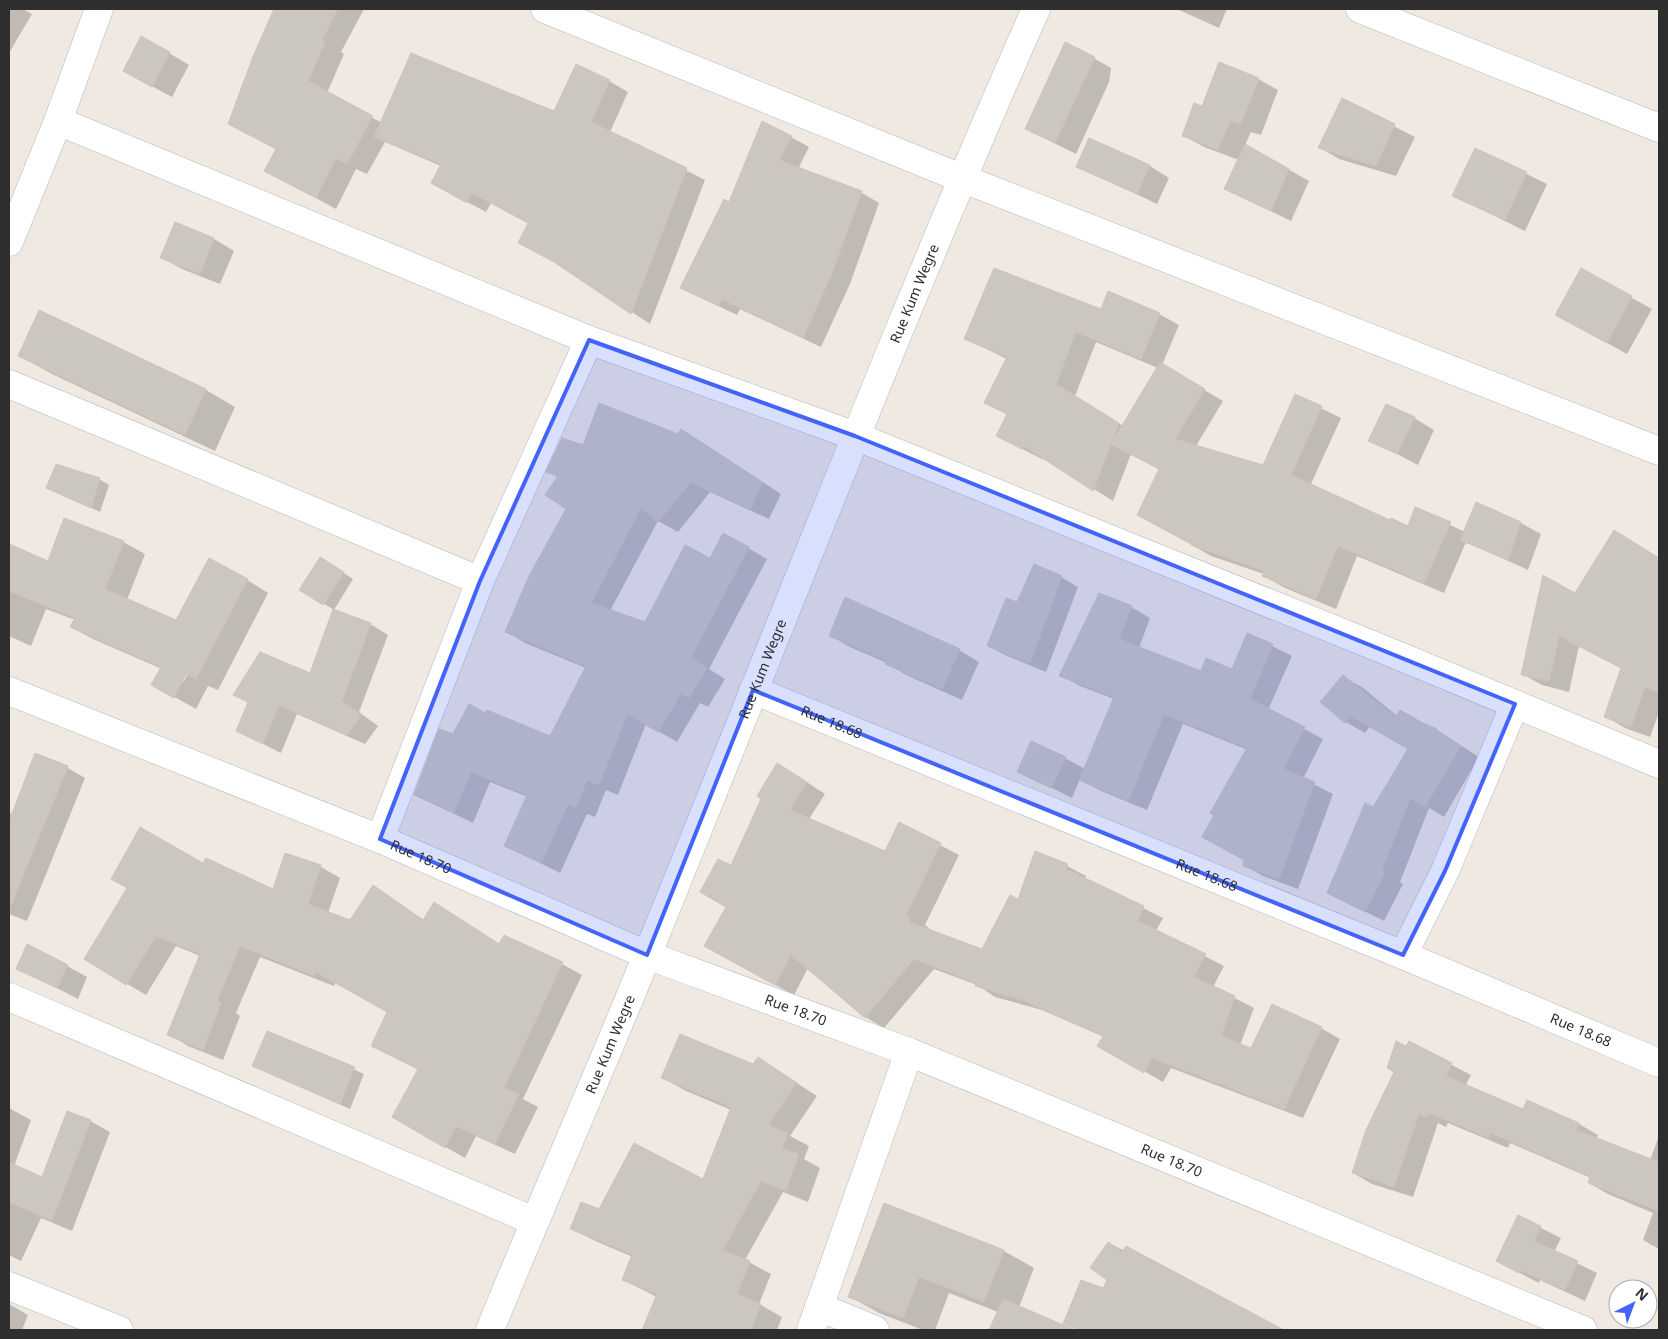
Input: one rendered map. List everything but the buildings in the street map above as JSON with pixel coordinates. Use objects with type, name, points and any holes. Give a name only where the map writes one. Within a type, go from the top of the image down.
[{"type":"street","points":[[9,242],[58,120],[99,9]]},
{"type":"street","points":[[545,9],[961,178],[1659,451]]},
{"type":"street","name":"Rue Kum Wegre","points":[[490,1330],[534,1221],[647,955],[855,436],[961,178],[1036,9]]},
{"type":"street","points":[[1360,9],[1659,128]]},
{"type":"street","points":[[58,120],[589,340],[855,436],[1659,764]]},
{"type":"street","points":[[380,839],[480,581],[589,340]]},
{"type":"street","points":[[9,384],[480,581]]},
{"type":"street","name":"Rue 18.70","points":[[9,690],[380,839],[647,955],[909,1052],[1583,1330]]},
{"type":"street","name":"Rue 18.68","points":[[753,690],[1403,955],[1659,1063]]},
{"type":"street","points":[[1403,955],[1445,871],[1515,704]]},
{"type":"street","points":[[9,997],[534,1221]]},
{"type":"street","points":[[875,1330],[815,1318],[909,1052]]},
{"type":"street","points":[[9,1286],[119,1330]]},
{"type":"highlighted area","points":[[589,340],[855,436],[1515,704],[1445,871],[1403,955],[753,690],[647,955],[380,839],[480,581]]}]
